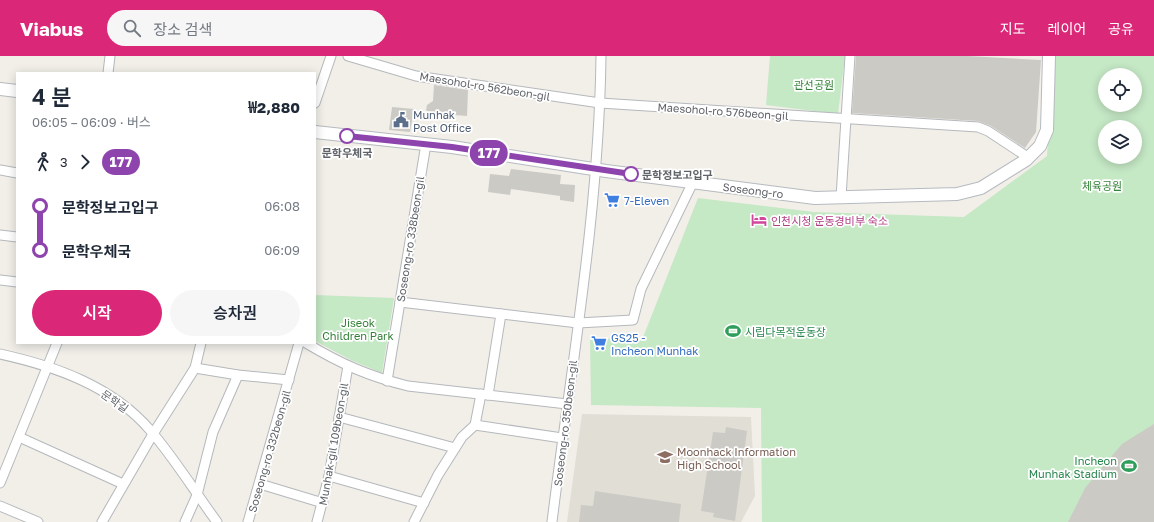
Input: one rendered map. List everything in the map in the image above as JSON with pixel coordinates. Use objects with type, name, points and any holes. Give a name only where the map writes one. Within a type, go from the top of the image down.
[{"type":"street","points":[[108,72],[110,56]]},
{"type":"street","points":[[316,100],[331,56]]},
{"type":"street","name":"Maesohol-ro 562beon-gil","points":[[348,56],[416,76],[446,82],[600,103]]},
{"type":"street","points":[[596,169],[601,56]]},
{"type":"street","points":[[841,197],[850,56]]},
{"type":"street","name":"Soseong-ro","points":[[316,132],[426,144],[596,169],[815,198],[957,194],[981,188],[1029,158],[1040,146],[1047,130],[1049,56]]},
{"type":"street","points":[[0,89],[16,91]]},
{"type":"street","name":"Maesohol-ro 576beon-gil","points":[[600,103],[978,127],[988,131],[1029,158]]},
{"type":"street","name":"Soseong-ro 338beon-gil","points":[[387,381],[426,144]]},
{"type":"street","name":"Soseong-ro 350beon-gil","points":[[552,522],[590,233],[596,169]]},
{"type":"street","points":[[0,170],[16,173]]},
{"type":"street","points":[[400,302],[578,323],[632,320],[641,289],[692,182]]},
{"type":"street","points":[[0,235],[16,237]]},
{"type":"street","points":[[0,280],[16,282]]},
{"type":"street","points":[[419,520],[424,503],[438,475],[462,437],[475,425],[485,394],[501,314]]},
{"type":"street","points":[[0,483],[57,344]]},
{"type":"street","points":[[102,522],[153,434],[195,368],[201,344]]},
{"type":"street","name":"Soseong-ro 332beon-gil","points":[[248,522],[299,344]]},
{"type":"street","points":[[308,344],[366,374],[408,386],[567,404]]},
{"type":"street","name":"문학길","points":[[0,354],[47,366],[79,378],[129,410],[153,434],[217,522]]},
{"type":"street","name":"Munhak-gil 109beon-gil","points":[[317,522],[329,476],[348,366]]},
{"type":"street","name":"Soseong-ro 332beon-gil","points":[[195,368],[238,375],[289,380]]},
{"type":"street","points":[[185,522],[197,495],[213,432],[238,375]]},
{"type":"street","points":[[339,417],[455,448]]},
{"type":"street","points":[[475,425],[562,438]]},
{"type":"street","points":[[19,437],[123,484]]},
{"type":"street","points":[[329,476],[424,503]]},
{"type":"street","points":[[260,484],[323,503]]},
{"type":"street","points":[[0,506],[38,522]]},
{"type":"shaded area","name":"Moonhack Information High School","points":[[582,414],[751,417],[755,496],[741,522],[567,522]]},
{"type":"green space","name":"관선공원","points":[[770,56],[845,56],[838,114],[766,105]]},
{"type":"green space","name":"Incheon Munhak Stadium","points":[[1053,56],[1154,56],[1154,522],[762,522],[761,408],[591,405],[590,338],[642,340],[698,198],[814,212],[964,217],[1047,156]]},
{"type":"green space","name":"Jiseok Children Park","points":[[316,295],[394,298],[382,373],[351,360],[316,342]]},
{"type":"building","points":[[856,56],[968,56],[1041,60],[1036,132],[1025,148],[991,126],[978,121],[852,113]]},
{"type":"building","points":[[434,85],[468,90],[467,116],[430,113],[426,110],[427,105],[433,101]]},
{"type":"building","name":"Munhak Post Office","points":[[392,107],[414,109],[410,132],[389,130]]},
{"type":"building","points":[[511,169],[561,175],[560,184],[575,185],[574,202],[560,200],[560,196],[511,189],[510,195],[488,192],[490,174],[509,176]]},
{"type":"building","name":"Incheon Munhak Stadium","points":[[1154,424],[1154,522],[1068,522],[1085,488],[1122,444]]},
{"type":"building","points":[[726,427],[747,431],[735,521],[713,517],[714,513],[701,511],[713,432],[725,433]]},
{"type":"building","points":[[595,491],[681,504],[679,522],[579,522],[581,505],[593,506]]},
{"type":"bus line","name":"177","points":[[347,136],[452,147],[631,174]]},
{"type":"place","name":"Munhak Post Office","points":[[401,120]]},
{"type":"place","name":"문학우체국","points":[[347,136]]},
{"type":"place","name":"문학정보고입구","points":[[631,174]]},
{"type":"place","name":"7-Eleven","points":[[612,200]]},
{"type":"place","name":"인천시청 운동경비부 숙소","points":[[759,220]]},
{"type":"place","name":"시립다목적운동장","points":[[733,331]]},
{"type":"place","name":"GS25 - Incheon Munhak","points":[[599,343]]},
{"type":"place","name":"Moonhack Information High School","points":[[665,457]]},
{"type":"place","name":"Incheon Munhak Stadium","points":[[1129,466]]},
{"type":"park label","name":"체육공원","points":[[1102,185]]}]
